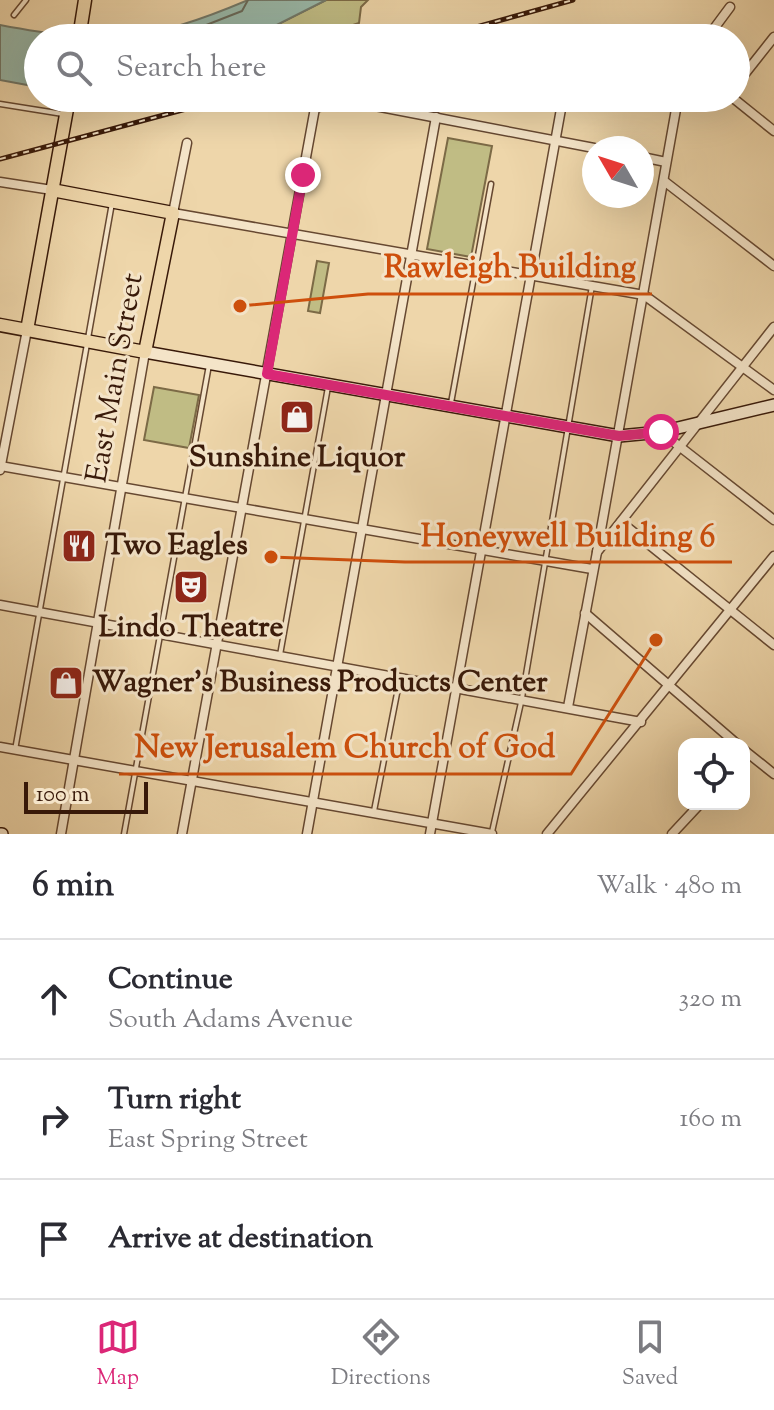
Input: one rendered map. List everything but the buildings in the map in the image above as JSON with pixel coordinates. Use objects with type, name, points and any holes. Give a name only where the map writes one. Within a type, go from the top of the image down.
[{"type":"main road","points":[[82,24],[85,0]]},
{"type":"main road","points":[[27,330],[66,114]]},
{"type":"main road","points":[[52,190],[173,213]]},
{"type":"main road","name":"East Main Street","points":[[145,352],[173,213]]},
{"type":"main road","points":[[0,325],[145,352]]},
{"type":"street","points":[[717,24],[730,7]]},
{"type":"street","points":[[750,67],[774,37]]},
{"type":"street","points":[[182,834],[314,112]]},
{"type":"street","points":[[404,112],[582,146]]},
{"type":"street","points":[[430,834],[561,112]]},
{"type":"street","points":[[568,707],[675,112]]},
{"type":"street","points":[[750,112],[774,131]]},
{"type":"street","points":[[307,834],[436,117]]},
{"type":"street","name":"East Main Street","points":[[173,213],[187,143]]},
{"type":"street","points":[[654,160],[666,162]]},
{"type":"street","points":[[664,181],[774,266]]},
{"type":"street","points":[[0,182],[52,190]]},
{"type":"street","points":[[173,213],[644,295],[774,390]]},
{"type":"street","points":[[597,552],[774,327]]},
{"type":"street","points":[[27,330],[0,468],[65,476],[592,569]]},
{"type":"street","points":[[145,352],[619,436],[661,432],[774,405]]},
{"type":"street","name":"East Main Street","points":[[61,834],[145,352]]},
{"type":"street","points":[[661,432],[774,520]]},
{"type":"street","points":[[621,522],[774,645]]},
{"type":"street","points":[[547,834],[774,556]]},
{"type":"street","points":[[0,605],[641,722]]},
{"type":"street","points":[[585,613],[730,738]]},
{"type":"street","points":[[0,747],[492,834]]},
{"type":"street","points":[[750,757],[774,774]]},
{"type":"street","points":[[672,834],[694,810]]},
{"type":"lane","points":[[14,15],[26,0]]},
{"type":"lane","points":[[0,104],[24,108]]},
{"type":"lane","points":[[53,112],[66,114]]},
{"type":"lane","points":[[451,405],[473,265],[491,184]]},
{"type":"lane","points":[[15,750],[112,201]]},
{"type":"lane","points":[[492,834],[522,698],[592,286]]},
{"type":"lane","points":[[124,834],[209,363]]},
{"type":"lane","points":[[280,655],[328,384]]},
{"type":"lane","points":[[373,813],[401,676]]},
{"type":"shaded area","points":[[326,0],[368,0],[361,7],[359,23],[356,24],[279,24]]},
{"type":"shaded area","points":[[448,138],[492,146],[471,257],[427,249]]},
{"type":"shaded area","points":[[317,261],[329,263],[320,313],[308,311]]},
{"type":"shaded area","points":[[154,387],[199,395],[189,448],[144,440]]},
{"type":"water","points":[[248,0],[326,0],[279,24],[182,24]]},
{"type":"water","points":[[0,25],[24,29],[24,84],[0,80]]},
{"type":"railway","points":[[487,24],[573,0]]},
{"type":"railway","points":[[0,159],[175,112]]},
{"type":"place","name":"Rawleigh Building","points":[[240,306]]},
{"type":"place","name":"Sunshine Liquor","points":[[297,417]]},
{"type":"place","name":"Two Eagles","points":[[79,546]]},
{"type":"place","name":"Honeywell Building 6","points":[[271,557]]},
{"type":"place","name":"Lindo Theatre","points":[[191,587]]},
{"type":"place","name":"New Jerusalem Church of God","points":[[656,640]]},
{"type":"place","name":"Wagner's Business Products Center","points":[[66,683]]},
{"type":"route","points":[[303,175],[267,374],[619,436],[661,432]]}]
